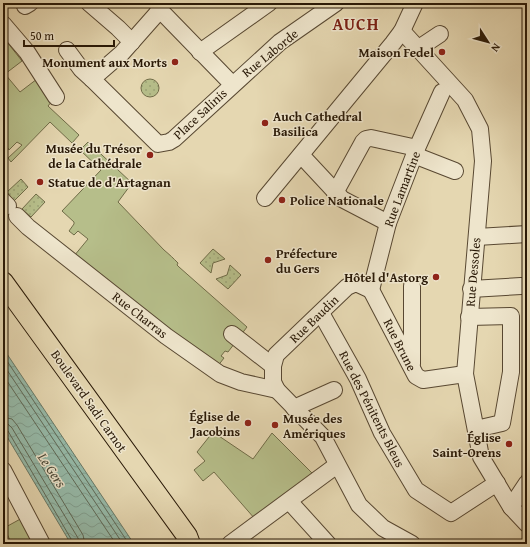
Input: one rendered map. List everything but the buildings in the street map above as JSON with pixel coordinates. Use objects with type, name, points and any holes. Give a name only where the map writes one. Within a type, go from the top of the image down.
[{"type":"main road","name":"Boulevard Sadi Carnot","points":[[3,282],[175,522],[187,536],[190,544]]},
{"type":"main road","points":[[175,522],[177,544]]},
{"type":"street","points":[[89,3],[132,42]]},
{"type":"street","points":[[200,52],[269,3]]},
{"type":"street","points":[[265,198],[402,31],[414,3]]},
{"type":"street","name":"Rue Laborde","points":[[232,84],[280,42],[309,22],[325,6]]},
{"type":"street","name":"Place Salinis","points":[[158,7],[232,84],[174,139],[169,142],[158,144],[92,79],[132,42],[158,7]]},
{"type":"street","points":[[3,24],[27,52],[56,97]]},
{"type":"street","name":"Rue Dessoles","points":[[402,31],[465,100],[480,129],[483,161],[465,374],[481,457],[511,507],[527,524]]},
{"type":"street","points":[[419,48],[440,34]]},
{"type":"street","points":[[67,50],[81,69],[92,79]]},
{"type":"street","name":"Rue Lamartine","points":[[371,290],[381,219],[416,152],[442,92]]},
{"type":"street","points":[[335,193],[366,138],[416,152],[455,171]]},
{"type":"street","points":[[301,155],[342,199],[381,219]]},
{"type":"street","name":"Rue Charras","points":[[9,208],[28,227],[166,336],[210,367],[229,378],[277,390]]},
{"type":"street","points":[[477,237],[527,234]]},
{"type":"street","name":"Rue Baudin","points":[[274,360],[352,283],[359,284],[371,290]]},
{"type":"street","points":[[412,286],[412,368]]},
{"type":"street","points":[[471,289],[521,286]]},
{"type":"street","name":"Rue Brune","points":[[371,290],[416,376],[423,380],[465,374]]},
{"type":"street","name":"Rue des Pénitents Bleus","points":[[321,312],[358,379],[382,433],[416,490],[451,513],[497,483]]},
{"type":"street","points":[[469,317],[511,316],[511,372],[502,423],[476,429]]},
{"type":"street","points":[[232,334],[274,360],[273,382],[277,390],[323,437],[359,505],[383,528],[412,544]]},
{"type":"street","points":[[294,408],[334,390]]},
{"type":"street","points":[[230,544],[337,465]]},
{"type":"street","points":[[3,470],[42,544]]},
{"type":"street","points":[[511,507],[527,483]]},
{"type":"street","points":[[289,501],[328,544]]},
{"type":"green space","points":[[3,37],[22,61],[5,74],[20,92],[37,79],[52,101],[48,106],[79,135],[72,143],[50,122],[11,162],[8,158],[22,145],[17,142],[9,150],[8,148],[3,151]]},
{"type":"green space","points":[[146,79],[154,79],[159,84],[157,95],[154,97],[146,97],[141,92],[141,84]]},
{"type":"green space","points":[[88,142],[132,183],[118,202],[178,263],[177,265],[179,267],[247,327],[228,352],[225,351],[221,356],[224,358],[217,367],[74,256],[88,239],[78,231],[74,235],[69,231],[74,222],[62,211],[101,170],[80,150]]},
{"type":"green space","points":[[21,179],[28,187],[14,201],[7,192]]},
{"type":"green space","points":[[36,194],[45,202],[31,217],[22,209]]},
{"type":"green space","points":[[213,249],[225,259],[213,263],[211,273],[200,263]]},
{"type":"green space","points":[[230,265],[241,275],[228,289],[216,279],[227,275]]},
{"type":"green space","points":[[213,432],[253,459],[272,433],[314,475],[255,519],[214,472],[203,481],[194,470],[205,461],[197,452]]},
{"type":"green space","points":[[24,517],[38,544],[12,544],[4,528]]},
{"type":"water","name":"Le Gers","points":[[3,348],[134,544],[71,544],[3,430]]},
{"type":"place","name":"Maison Fedel","points":[[442,52]]},
{"type":"place","name":"Monument aux Morts","points":[[175,62]]},
{"type":"place","name":"Auch Cathedral Basilica","points":[[265,123]]},
{"type":"place","name":"Musée du Trésor de la Cathédrale","points":[[150,155]]},
{"type":"place","name":"Statue de d'Artagnan","points":[[40,182]]},
{"type":"place","name":"Police Nationale","points":[[282,200]]},
{"type":"place","name":"Préfecture du Gers","points":[[268,260]]},
{"type":"place","name":"Hôtel d'Astorg","points":[[436,277]]},
{"type":"place","name":"Église de Jacobins","points":[[248,423]]},
{"type":"place","name":"Musée des Amériques","points":[[275,425]]},
{"type":"place","name":"Église Saint-Orens","points":[[509,444]]},
{"type":"district","name":"AUCH","points":[[356,23]]}]
